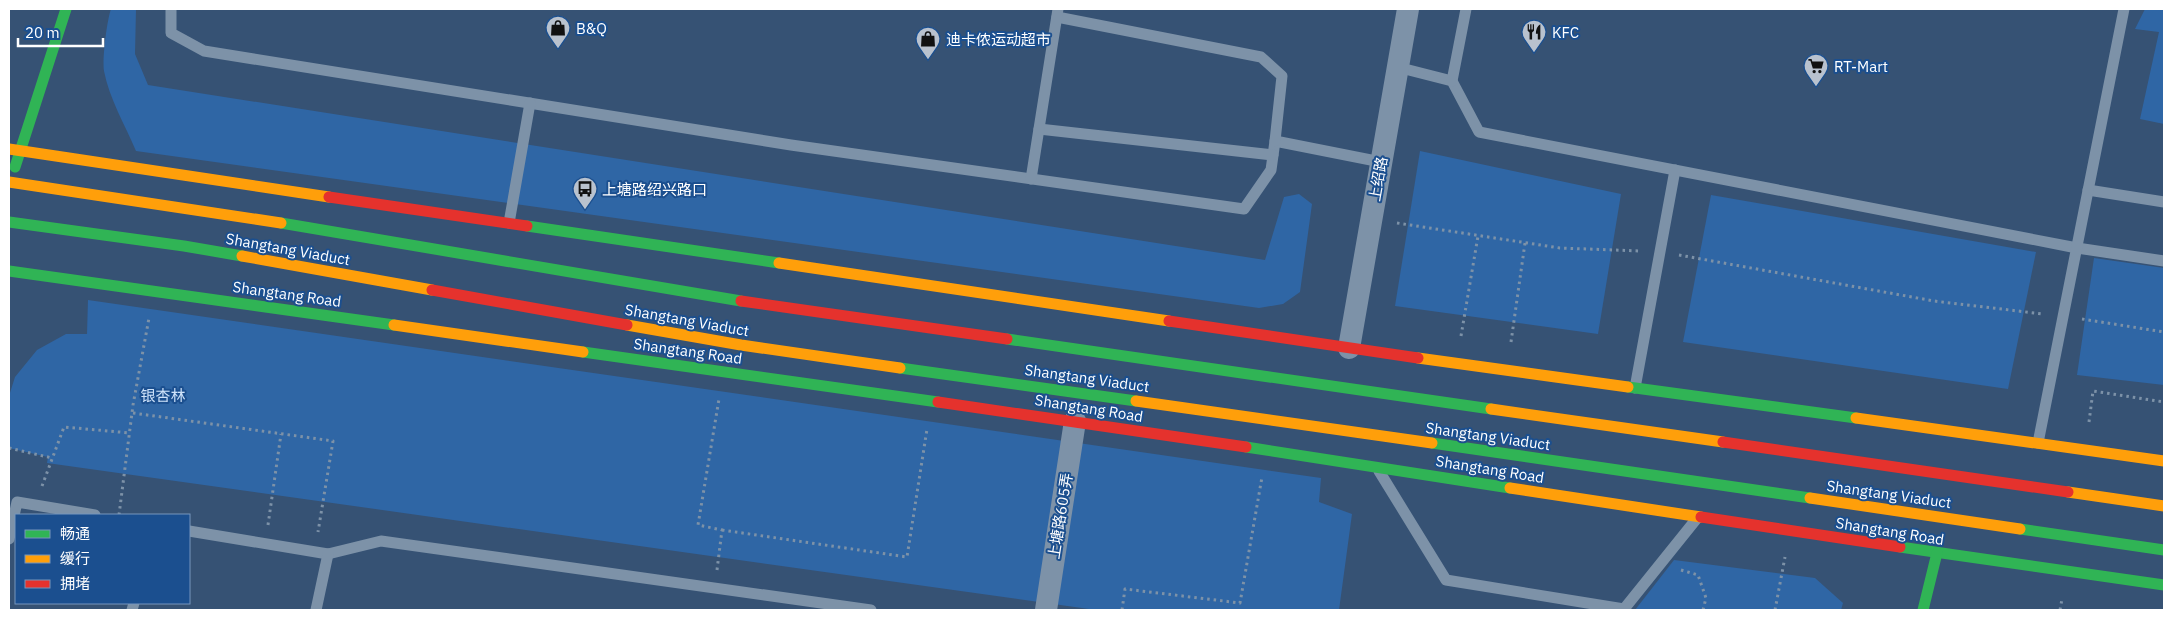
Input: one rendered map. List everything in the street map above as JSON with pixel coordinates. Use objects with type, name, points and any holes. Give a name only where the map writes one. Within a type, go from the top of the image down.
[{"type":"main road","points":[[9,189],[14,149],[66,9]]},
{"type":"main road","points":[[14,149],[1349,348],[2164,461]]},
{"type":"main road","name":"Shangtang Viaduct","points":[[9,182],[190,208],[749,302],[2164,506]]},
{"type":"main road","name":"Shangtang Viaduct","points":[[9,222],[184,246],[741,346],[1440,444],[2164,550]]},
{"type":"main road","name":"Shangtang Road","points":[[9,270],[1075,421],[1937,553],[2164,585]]},
{"type":"main road","points":[[1923,610],[1937,553]]},
{"type":"street","name":"上绍路","points":[[1349,348],[1408,9]]},
{"type":"street","name":"上塘路605弄","points":[[1046,610],[1075,421]]},
{"type":"lane","points":[[171,9],[172,33],[204,51],[791,145],[1031,179],[1244,209],[1271,170],[1282,76],[1261,57],[1057,13],[1031,179]]},
{"type":"lane","points":[[1466,9],[1452,81],[1479,132],[2077,248],[2164,261]]},
{"type":"lane","points":[[2038,443],[2124,9]]},
{"type":"lane","points":[[1397,67],[1452,81]]},
{"type":"lane","points":[[509,223],[530,104]]},
{"type":"lane","points":[[1039,129],[1273,155]]},
{"type":"lane","points":[[1275,141],[1381,162]]},
{"type":"lane","points":[[1635,388],[1675,170]]},
{"type":"lane","points":[[2088,190],[2164,202]]},
{"type":"lane","points":[[1376,467],[1446,580],[1624,609],[1699,517]]},
{"type":"lane","points":[[9,539],[17,502],[89,514]]},
{"type":"lane","points":[[190,531],[328,554],[381,540],[871,610]]},
{"type":"lane","points":[[316,610],[328,554]]},
{"type":"path","points":[[1371,219],[1560,248],[1660,252],[1934,301],[2063,316],[2164,332]]},
{"type":"path","points":[[1456,363],[1478,236]]},
{"type":"path","points":[[1507,370],[1525,243]]},
{"type":"path","points":[[119,514],[133,413],[154,291]]},
{"type":"path","points":[[723,371],[698,525],[907,557],[931,400]]},
{"type":"path","points":[[2093,391],[2164,402]]},
{"type":"path","points":[[133,413],[333,441],[315,552]]},
{"type":"path","points":[[34,505],[64,426],[130,433]]},
{"type":"path","points":[[265,543],[282,434]]},
{"type":"path","points":[[9,448],[52,458]]},
{"type":"path","points":[[1122,610],[1125,589],[1240,603],[1267,451]]},
{"type":"path","points":[[714,588],[722,530]]},
{"type":"path","points":[[1776,610],[1789,530]]},
{"type":"path","points":[[1661,563],[1698,575],[1706,598],[1703,610]]},
{"type":"green space","points":[[111,9],[136,9],[135,54],[148,85],[1265,260],[1284,197],[1299,194],[1312,204],[1300,292],[1283,304],[1259,308],[136,151],[113,101],[104,71],[105,40]]},
{"type":"green space","points":[[2145,9],[2164,9],[2164,124],[2140,119],[2159,32],[2135,29]]},
{"type":"green space","points":[[1420,151],[1621,194],[1598,334],[1395,306]]},
{"type":"green space","points":[[1711,195],[2036,252],[2008,389],[1683,342]]},
{"type":"green space","points":[[2094,258],[2164,268],[2164,385],[2077,375]]},
{"type":"green space","name":"银杏林","points":[[88,300],[1321,478],[1319,502],[1352,514],[1339,610],[1096,610],[47,463],[48,457],[9,448],[9,396],[15,377],[37,350],[66,334],[87,334]]},
{"type":"green space","points":[[1674,560],[1815,578],[1843,603],[1841,610],[1635,610]]},
{"type":"traffic: fast","points":[[15,167],[66,9]]},
{"type":"traffic: fast","points":[[9,222],[184,246],[242,256]]},
{"type":"traffic: fast","points":[[281,223],[741,301]]},
{"type":"traffic: fast","points":[[527,226],[779,263]]},
{"type":"traffic: fast","points":[[9,271],[394,325]]},
{"type":"traffic: fast","points":[[1007,339],[1491,409]]},
{"type":"traffic: fast","points":[[583,352],[938,402]]},
{"type":"traffic: fast","points":[[900,368],[1136,401]]},
{"type":"traffic: fast","points":[[1628,387],[1856,418]]},
{"type":"traffic: fast","points":[[1432,443],[1810,498]]},
{"type":"traffic: fast","points":[[1246,447],[1510,488]]},
{"type":"traffic: fast","points":[[2020,529],[2164,550]]},
{"type":"traffic: fast","points":[[1900,547],[2164,585]]},
{"type":"traffic: fast","points":[[1923,610],[1937,553]]},
{"type":"traffic: slow","points":[[9,149],[329,197]]},
{"type":"traffic: slow","points":[[9,182],[281,223]]},
{"type":"traffic: slow","points":[[242,256],[432,290]]},
{"type":"traffic: slow","points":[[779,263],[1169,321]]},
{"type":"traffic: slow","points":[[394,325],[583,352]]},
{"type":"traffic: slow","points":[[627,325],[741,345],[900,368]]},
{"type":"traffic: slow","points":[[1418,358],[1628,387]]},
{"type":"traffic: slow","points":[[1136,401],[1432,443]]},
{"type":"traffic: slow","points":[[1491,409],[1723,442]]},
{"type":"traffic: slow","points":[[1856,418],[2164,461]]},
{"type":"traffic: slow","points":[[1510,488],[1701,517]]},
{"type":"traffic: slow","points":[[2068,492],[2164,506]]},
{"type":"traffic: slow","points":[[1810,498],[2020,529]]},
{"type":"traffic: jam","points":[[329,197],[527,226]]},
{"type":"traffic: jam","points":[[432,290],[627,325]]},
{"type":"traffic: jam","points":[[741,301],[1007,339]]},
{"type":"traffic: jam","points":[[1169,321],[1418,358]]},
{"type":"traffic: jam","points":[[938,402],[1246,447]]},
{"type":"traffic: jam","points":[[1723,442],[2068,492]]},
{"type":"traffic: jam","points":[[1701,517],[1900,547]]},
{"type":"place","name":"B&Q","points":[[558,49]]},
{"type":"place","name":"KFC","points":[[1534,53]]},
{"type":"place","name":"迪卡侬运动超市","points":[[928,60]]},
{"type":"place","name":"RT-Mart","points":[[1816,87]]},
{"type":"place","name":"上塘路绍兴路口","points":[[585,210]]}]
